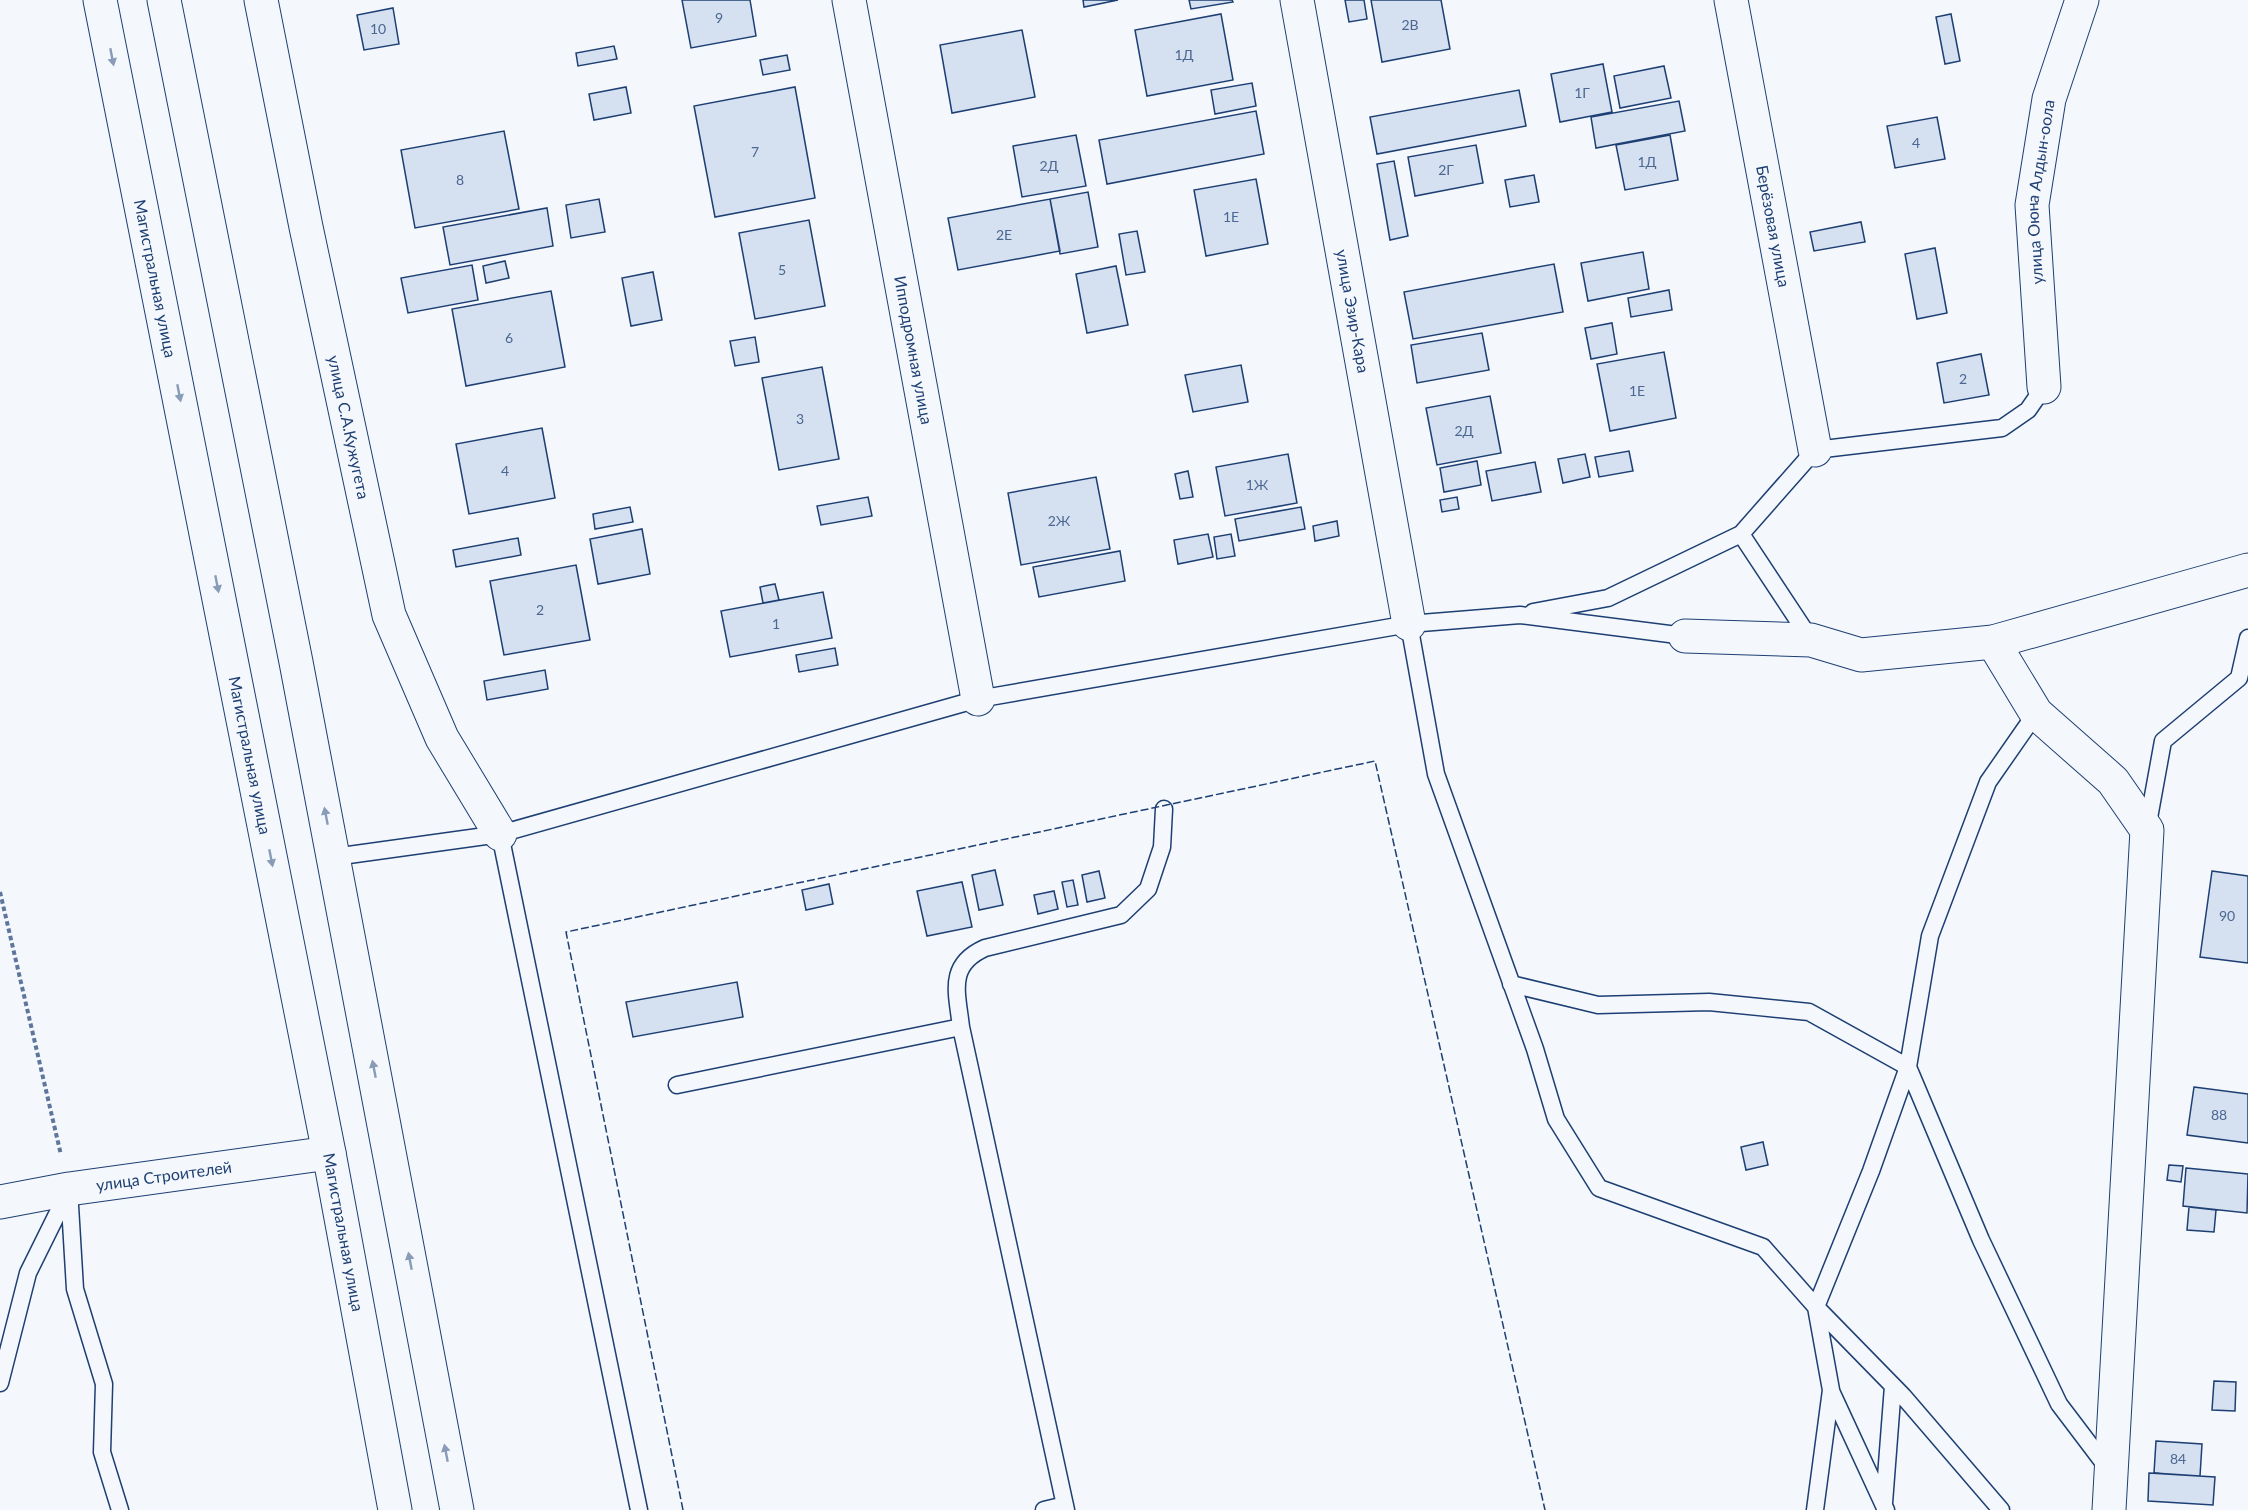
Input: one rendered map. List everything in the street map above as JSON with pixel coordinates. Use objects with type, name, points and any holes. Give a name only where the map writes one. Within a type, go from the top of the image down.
[{"type":"street","name":"Магистральная улица","points":[[100,0],[329,1152],[394,1510]]},
{"type":"street","points":[[164,0],[334,857],[457,1510]]},
{"type":"street","name":"улица С.А.Кужугета","points":[[261,0],[306,227],[389,615],[442,738],[500,834]]},
{"type":"street","name":"Ипподромная улица","points":[[849,0],[978,699]]},
{"type":"street","name":"улица Эзир-Кара","points":[[1297,0],[1409,624]]},
{"type":"street","name":"Берёзовая улица","points":[[1731,0],[1815,450]]},
{"type":"street","name":"улица Оюна Алдын-оола","points":[[2044,387],[2032,205],[2049,99],[2082,0]]},
{"type":"street","points":[[1685,636],[1811,640],[1861,654],[1993,642],[2248,570]]},
{"type":"street","points":[[1993,642],[2036,713],[2113,781],[2147,830],[2109,1510]]},
{"type":"street","name":"улица Строителей","points":[[0,1202],[329,1152]]},
{"type":"lane","points":[[334,857],[500,834],[978,699],[1409,624],[1520,615],[1608,598],[1742,534],[1815,450],[2002,428],[2028,410],[2044,387]]},
{"type":"lane","points":[[1742,534],[1811,640]]},
{"type":"lane","points":[[1520,615],[1685,636]]},
{"type":"lane","points":[[1409,624],[1436,774],[1535,1049],[1556,1119],[1599,1188],[1763,1247],[1816,1307],[1893,1386],[2001,1510]]},
{"type":"lane","points":[[2147,830],[2163,741],[2239,678],[2248,638]]},
{"type":"lane","points":[[1885,1507],[1831,1390],[1816,1307],[1871,1171],[1908,1067],[1930,936],[1988,782],[2036,713]]},
{"type":"lane","points":[[1044,1510],[1065,1508],[961,1027],[956,983],[961,967],[971,954],[985,948],[1121,915],[1148,889],[1162,847],[1164,809]]},
{"type":"lane","points":[[500,834],[639,1510]]},
{"type":"lane","points":[[1511,984],[1598,1005],[1709,1002],[1809,1012],[1908,1067],[1981,1240],[2059,1404],[2111,1472]]},
{"type":"lane","points":[[677,1085],[961,1027]]},
{"type":"lane","points":[[0,1383],[28,1273],[69,1190]]},
{"type":"lane","points":[[69,1190],[75,1289],[104,1384],[102,1452],[120,1510]]},
{"type":"lane","points":[[1885,1507],[1893,1386]]},
{"type":"lane","points":[[1815,1510],[1831,1390]]},
{"type":"path","points":[[0,892],[69,1190]]},
{"type":"building","points":[[682,0],[750,0],[756,36],[691,48]]},
{"type":"building","points":[[1083,0],[1118,0],[1084,7]]},
{"type":"building","points":[[1189,0],[1232,0],[1233,2],[1191,9]]},
{"type":"building","points":[[1345,0],[1364,0],[1367,19],[1349,22]]},
{"type":"building","points":[[1371,0],[1441,0],[1450,49],[1382,62]]},
{"type":"building","points":[[393,8],[399,44],[364,50],[357,15]]},
{"type":"building","points":[[1221,14],[1233,80],[1147,96],[1135,30]]},
{"type":"building","points":[[1951,14],[1960,61],[1945,64],[1936,17]]},
{"type":"building","points":[[1022,30],[1035,97],[952,113],[940,45]]},
{"type":"building","points":[[614,46],[617,59],[578,66],[576,53]]},
{"type":"building","points":[[787,55],[790,70],[763,75],[760,60]]},
{"type":"building","points":[[1603,64],[1612,112],[1560,122],[1551,74]]},
{"type":"building","points":[[1664,66],[1671,98],[1620,108],[1614,76]]},
{"type":"building","points":[[1252,83],[1256,106],[1215,114],[1211,90]]},
{"type":"building","points":[[626,87],[631,113],[594,120],[589,94]]},
{"type":"building","points":[[795,87],[815,198],[715,217],[694,106]]},
{"type":"building","points":[[1519,90],[1526,126],[1377,154],[1370,117]]},
{"type":"building","points":[[1679,101],[1685,131],[1596,148],[1591,117]]},
{"type":"building","points":[[1256,111],[1264,154],[1107,184],[1099,140]]},
{"type":"building","points":[[1937,117],[1945,159],[1895,168],[1887,126]]},
{"type":"building","points":[[504,131],[519,209],[415,228],[401,150]]},
{"type":"building","points":[[1076,135],[1086,186],[1022,197],[1013,146]]},
{"type":"building","points":[[1670,135],[1678,180],[1625,190],[1616,145]]},
{"type":"building","points":[[1476,145],[1483,183],[1415,196],[1408,157]]},
{"type":"building","points":[[1394,161],[1408,236],[1390,240],[1377,164]]},
{"type":"building","points":[[1534,175],[1539,202],[1510,207],[1505,180]]},
{"type":"building","points":[[1256,179],[1268,244],[1206,256],[1194,190]]},
{"type":"building","points":[[1088,192],[1098,247],[1060,254],[1050,199]]},
{"type":"building","points":[[599,199],[605,232],[571,238],[566,205]]},
{"type":"building","points":[[1050,199],[1060,251],[958,270],[948,218]]},
{"type":"building","points":[[547,208],[553,246],[450,265],[443,227]]},
{"type":"building","points":[[809,220],[825,306],[755,319],[739,233]]},
{"type":"building","points":[[1861,222],[1865,242],[1814,251],[1810,232]]},
{"type":"building","points":[[1137,231],[1145,272],[1126,275],[1119,234]]},
{"type":"building","points":[[1935,248],[1947,313],[1917,319],[1905,254]]},
{"type":"building","points":[[1643,252],[1649,289],[1588,301],[1581,263]]},
{"type":"building","points":[[505,261],[509,278],[486,283],[483,266]]},
{"type":"building","points":[[1554,264],[1563,312],[1413,339],[1404,292]]},
{"type":"building","points":[[472,265],[478,300],[408,313],[401,278]]},
{"type":"building","points":[[1116,266],[1128,325],[1087,333],[1076,274]]},
{"type":"building","points":[[653,272],[662,320],[631,326],[622,278]]},
{"type":"building","points":[[1669,290],[1672,310],[1631,317],[1628,298]]},
{"type":"building","points":[[551,291],[565,367],[466,386],[452,309]]},
{"type":"building","points":[[1612,323],[1617,354],[1591,359],[1585,328]]},
{"type":"building","points":[[1482,333],[1489,370],[1417,383],[1411,345]]},
{"type":"building","points":[[755,337],[759,362],[735,366],[730,341]]},
{"type":"building","points":[[1664,352],[1676,418],[1610,431],[1597,364]]},
{"type":"building","points":[[1981,354],[1989,395],[1944,403],[1937,363]]},
{"type":"building","points":[[1241,365],[1248,402],[1193,412],[1185,375]]},
{"type":"building","points":[[822,367],[839,459],[779,470],[762,378]]},
{"type":"building","points":[[1490,396],[1501,453],[1437,465],[1426,408]]},
{"type":"building","points":[[542,428],[555,498],[469,514],[456,444]]},
{"type":"building","points":[[1629,451],[1633,471],[1599,477],[1595,457]]},
{"type":"building","points":[[1288,454],[1297,503],[1225,516],[1216,467]]},
{"type":"building","points":[[1585,454],[1590,477],[1563,483],[1558,459]]},
{"type":"building","points":[[1477,461],[1481,485],[1444,492],[1440,468]]},
{"type":"building","points":[[1535,462],[1541,492],[1492,501],[1486,471]]},
{"type":"building","points":[[1188,471],[1193,497],[1180,499],[1175,474]]},
{"type":"building","points":[[1096,477],[1110,549],[1021,565],[1008,493]]},
{"type":"building","points":[[868,497],[872,516],[821,525],[817,506]]},
{"type":"building","points":[[1457,497],[1459,509],[1442,512],[1440,500]]},
{"type":"building","points":[[630,507],[633,522],[595,529],[593,514]]},
{"type":"building","points":[[1301,507],[1305,529],[1239,541],[1235,519]]},
{"type":"building","points":[[1337,521],[1339,536],[1315,541],[1313,526]]},
{"type":"building","points":[[642,529],[650,574],[598,584],[590,539]]},
{"type":"building","points":[[1208,534],[1213,557],[1178,564],[1174,540]]},
{"type":"building","points":[[1231,534],[1235,556],[1217,559],[1214,537]]},
{"type":"building","points":[[518,538],[521,555],[456,567],[453,550]]},
{"type":"building","points":[[1120,551],[1125,581],[1039,597],[1033,567]]},
{"type":"building","points":[[576,565],[590,640],[504,655],[490,581]]},
{"type":"building","points":[[775,584],[779,600],[763,603],[760,587]]},
{"type":"building","points":[[823,592],[832,638],[730,657],[721,611]]},
{"type":"building","points":[[835,648],[838,665],[799,672],[796,655]]},
{"type":"building","points":[[545,670],[548,689],[487,700],[484,681]]},
{"type":"building","points":[[995,870],[1003,905],[979,910],[972,875]]},
{"type":"building","points":[[1099,871],[1105,898],[1087,902],[1082,875]]},
{"type":"building","points":[[2212,871],[2248,876],[2248,963],[2200,957]]},
{"type":"building","points":[[1073,880],[1078,905],[1067,907],[1062,882]]},
{"type":"building","points":[[962,882],[972,927],[927,936],[917,891]]},
{"type":"building","points":[[829,884],[833,904],[806,910],[802,890]]},
{"type":"building","points":[[1054,891],[1058,909],[1038,914],[1034,895]]},
{"type":"building","points":[[737,982],[743,1017],[633,1037],[626,1002]]},
{"type":"building","points":[[2194,1087],[2248,1094],[2248,1143],[2187,1135]]},
{"type":"building","points":[[1763,1142],[1768,1165],[1746,1170],[1741,1147]]},
{"type":"building","points":[[2169,1165],[2183,1166],[2181,1182],[2167,1180]]},
{"type":"building","points":[[2186,1168],[2248,1174],[2247,1213],[2183,1206]]},
{"type":"building","points":[[2189,1207],[2216,1210],[2214,1232],[2187,1230]]},
{"type":"building","points":[[2214,1381],[2236,1382],[2235,1411],[2212,1410]]},
{"type":"building","points":[[2156,1441],[2202,1444],[2200,1476],[2154,1473]]},
{"type":"building","points":[[2149,1473],[2215,1477],[2213,1505],[2148,1501]]},
{"type":"fence","points":[[683,1510],[566,932],[1375,761],[1545,1510]]}]
